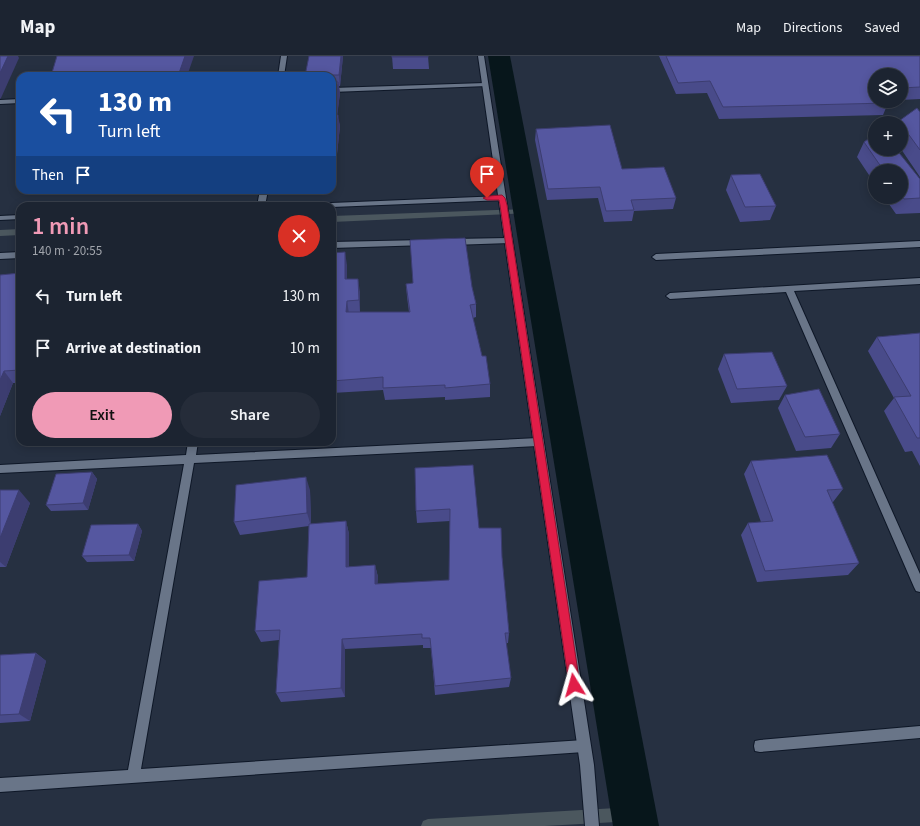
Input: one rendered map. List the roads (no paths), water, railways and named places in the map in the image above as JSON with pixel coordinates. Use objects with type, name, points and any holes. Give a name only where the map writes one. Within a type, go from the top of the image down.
[{"type":"street","points":[[282,72],[284,56]]},
{"type":"street","points":[[481,56],[584,746],[592,826]]},
{"type":"street","points":[[336,90],[485,85]]},
{"type":"street","points":[[0,102],[16,101]]},
{"type":"street","points":[[336,205],[503,201]]},
{"type":"street","points":[[0,218],[16,217]]},
{"type":"street","points":[[447,242],[508,238]]},
{"type":"street","points":[[336,245],[432,243]]},
{"type":"street","points":[[656,257],[920,244]]},
{"type":"street","points":[[0,256],[16,255]]},
{"type":"street","points":[[670,296],[920,281]]},
{"type":"street","points":[[789,289],[920,587]]},
{"type":"street","points":[[0,469],[538,442]]},
{"type":"street","points":[[133,776],[192,446]]},
{"type":"street","points":[[760,746],[920,732]]},
{"type":"street","points":[[0,785],[584,746]]},
{"type":"waterway","points":[[499,56],[636,826]]},
{"type":"waterway","points":[[336,219],[527,211]]},
{"type":"waterway","points":[[0,233],[16,232]]},
{"type":"waterway","points":[[428,826],[634,814]]}]
